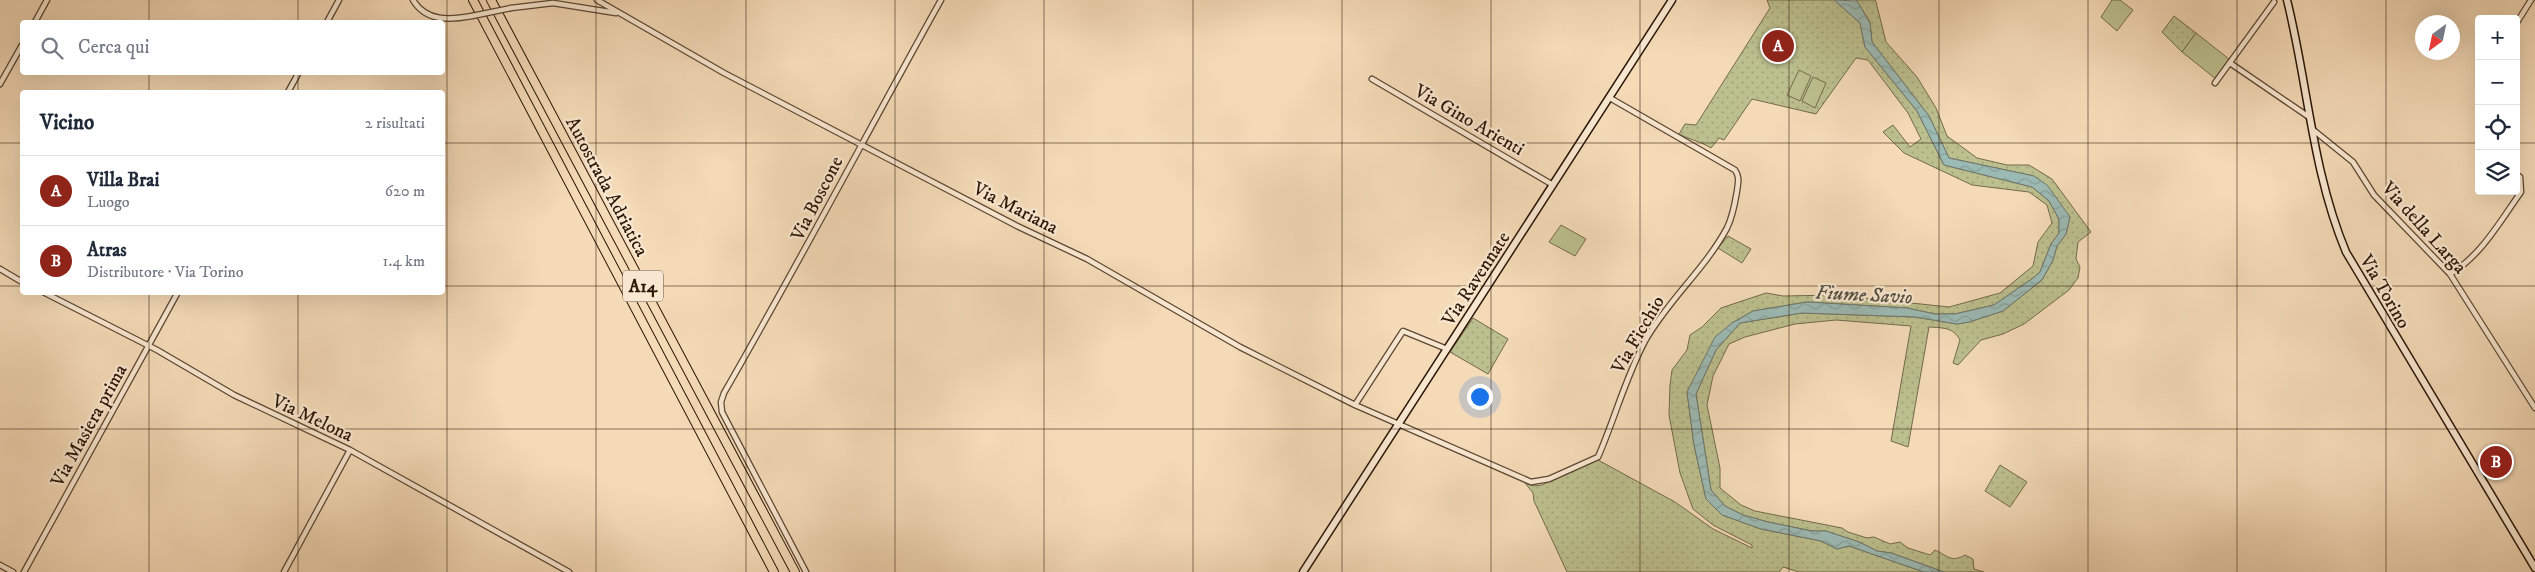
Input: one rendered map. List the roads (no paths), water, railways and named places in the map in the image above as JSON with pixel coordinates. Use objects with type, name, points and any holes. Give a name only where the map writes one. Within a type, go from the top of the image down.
[{"type":"highway","name":"Autostrada Adriatica","points":[[473,0],[774,572]]},
{"type":"highway","name":"Autostrada Adriatica","points":[[491,0],[795,572]]},
{"type":"main road","name":"Via Ravennate","points":[[1303,572],[1672,0]]},
{"type":"main road","name":"Via Torino","points":[[2287,0],[2309,117],[2329,208],[2346,252],[2535,568]]},
{"type":"street","points":[[36,20],[47,0]]},
{"type":"street","points":[[328,20],[339,0]]},
{"type":"street","name":"Via Mariana","points":[[413,0],[426,13],[440,20],[552,3],[620,14]]},
{"type":"street","name":"Via Mariana","points":[[597,0],[724,73],[1017,226],[1088,259],[1240,347],[1399,425]]},
{"type":"street","name":"Via Boscone","points":[[806,572],[722,412],[721,402],[724,393],[795,271],[861,143],[941,0]]},
{"type":"street","points":[[2520,18],[2531,0]]},
{"type":"street","points":[[2216,83],[2274,2]]},
{"type":"street","points":[[0,84],[20,49]]},
{"type":"street","points":[[2230,63],[2309,117]]},
{"type":"street","points":[[289,90],[298,75]]},
{"type":"street","name":"Via Gino Arienti","points":[[1372,79],[1553,185]]},
{"type":"street","name":"Via Ficchio","points":[[1399,425],[1531,482],[1549,479],[1598,457],[1622,390],[1646,340],[1728,226],[1733,211],[1739,178],[1735,170],[1727,164],[1610,98]]},
{"type":"street","name":"Via della Larga","points":[[2312,129],[2353,162],[2374,195],[2450,274],[2535,408]]},
{"type":"street","points":[[2520,177],[2520,193]]},
{"type":"street","points":[[2450,274],[2488,238],[2519,195]]},
{"type":"street","points":[[0,269],[20,281]]},
{"type":"street","name":"Via Melona","points":[[49,295],[148,346],[234,396],[350,450],[569,572]]},
{"type":"street","name":"Via Masiera prima","points":[[24,572],[176,295]]},
{"type":"street","points":[[1355,405],[1403,331],[1447,349]]},
{"type":"street","points":[[284,572],[350,450]]},
{"type":"street","points":[[0,565],[12,572]]},
{"type":"water","points":[[1834,0],[1857,1],[1870,23],[1872,42],[1929,116],[1949,158],[2034,176],[2047,185],[2070,217],[2066,234],[2057,246],[2053,260],[2042,280],[2003,311],[1969,322],[1957,324],[1915,317],[1802,313],[1740,323],[1716,350],[1696,394],[1711,490],[1725,506],[1743,515],[1812,531],[1826,531],[1859,542],[1877,551],[1891,553],[1944,572],[1924,572],[1849,546],[1837,549],[1821,541],[1761,529],[1722,515],[1706,499],[1694,445],[1687,392],[1715,337],[1732,323],[1753,311],[1807,302],[1907,308],[1935,314],[1955,314],[1994,305],[2040,272],[2051,244],[2059,233],[2059,219],[2049,201],[2032,187],[1944,165],[1917,111],[1865,47],[1860,23]]},
{"type":"place","name":"Villa Brai","points":[[1778,46]]},
{"type":"place","name":"Atras","points":[[2496,462]]},
{"type":"water label","name":"Fiume Savio","points":[[1864,294]]}]
